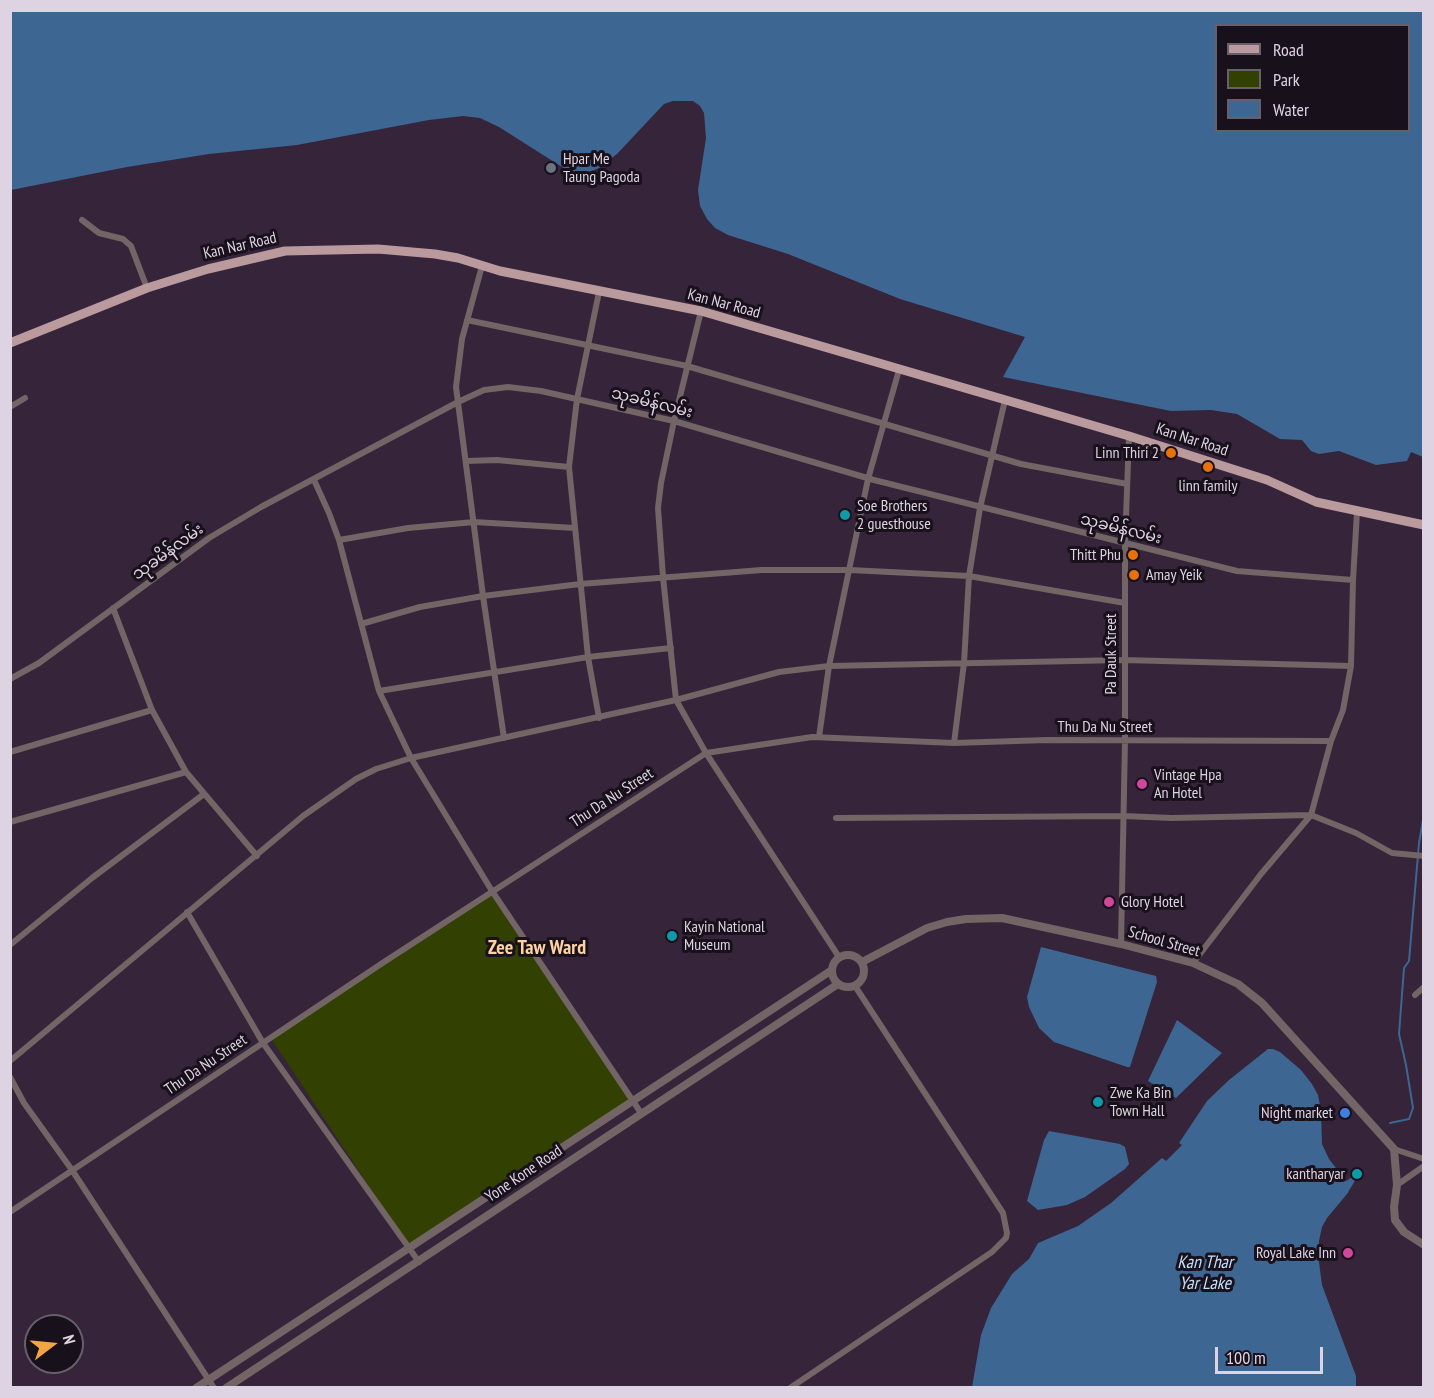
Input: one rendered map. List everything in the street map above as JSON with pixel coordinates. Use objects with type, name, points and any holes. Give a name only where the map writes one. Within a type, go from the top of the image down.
[{"type":"main road","name":"Kan Nar Road","points":[[10,343],[147,288],[208,269],[285,251],[378,249],[458,258],[482,266],[599,292],[701,311],[1129,436],[1267,480],[1316,502],[1424,525]]},
{"type":"street","points":[[82,220],[99,233],[123,238],[131,246],[147,288]]},
{"type":"street","points":[[482,266],[467,320],[456,387],[504,738]]},
{"type":"street","points":[[599,292],[577,399],[569,467],[588,657],[599,718]]},
{"type":"street","points":[[701,311],[674,421],[658,508],[676,700],[706,753],[839,957]]},
{"type":"street","points":[[467,320],[687,366],[993,456],[1048,470],[1127,484]]},
{"type":"street","points":[[819,737],[829,666],[868,479],[899,370]]},
{"type":"street","name":"သုခမိန်လမ်း","points":[[10,679],[39,663],[209,538],[261,507],[458,402],[484,390],[508,387],[541,391],[674,421],[868,479],[1237,571],[1353,580]]},
{"type":"street","points":[[10,407],[25,398]]},
{"type":"street","points":[[954,743],[964,663],[969,576],[980,508],[1005,400]]},
{"type":"street","name":"Pa Dauk Street","points":[[1120,944],[1125,740],[1125,544],[1129,436]]},
{"type":"street","points":[[466,461],[497,460],[569,467]]},
{"type":"street","points":[[314,480],[330,513],[339,540],[379,691],[411,758],[492,891],[641,1113]]},
{"type":"street","points":[[1193,963],[1261,874],[1311,815],[1331,741],[1343,710],[1351,666],[1357,512]]},
{"type":"street","points":[[339,540],[408,528],[474,522],[575,528]]},
{"type":"street","points":[[361,624],[420,607],[483,596],[580,584],[762,570],[850,570],[969,576],[1125,603]]},
{"type":"street","points":[[113,608],[152,710],[186,772],[257,856]]},
{"type":"street","points":[[379,691],[588,657],[671,648]]},
{"type":"street","points":[[10,1061],[303,816],[356,779],[375,769],[411,758],[599,718],[779,672],[829,666],[1124,660],[1351,666]]},
{"type":"street","points":[[10,752],[152,710]]},
{"type":"street","name":"Thu Da Nu Street","points":[[10,1212],[492,891],[706,753],[819,737],[954,743],[1047,740],[1331,741]]},
{"type":"street","points":[[10,822],[186,772]]},
{"type":"street","points":[[10,945],[92,878],[204,794]]},
{"type":"street","points":[[836,818],[1123,816],[1172,818],[1311,815],[1356,833],[1392,853],[1424,856]]},
{"type":"street","points":[[187,912],[264,1043],[418,1262]]},
{"type":"street","name":"School Street","points":[[862,962],[927,928],[966,919],[1002,918],[1193,963],[1239,984],[1262,1003],[1392,1146]]},
{"type":"street","points":[[854,955],[862,962],[863,978],[855,986],[838,984],[834,980],[832,970],[835,960],[839,957],[854,955]]},
{"type":"street","points":[[196,1388],[832,970]]},
{"type":"street","name":"Yone Kone Road","points":[[225,1388],[838,984]]},
{"type":"street","points":[[790,1388],[992,1252],[1007,1233],[1003,1213],[855,986]]},
{"type":"street","points":[[1415,995],[1424,987]]},
{"type":"street","points":[[738,1032],[745,1044]]},
{"type":"street","points":[[10,1077],[24,1103],[72,1170],[214,1388]]},
{"type":"street","points":[[1424,1159],[1392,1146],[1397,1185],[1395,1220],[1404,1232],[1424,1245]]},
{"type":"street","points":[[1397,1185],[1424,1166]]},
{"type":"street","points":[[287,1328],[296,1341]]},
{"type":"green space","points":[[492,891],[633,1100],[410,1248],[270,1037]]},
{"type":"water","points":[[10,11],[1423,11],[1423,457],[1411,452],[1407,461],[1376,465],[1339,451],[1319,454],[1311,451],[1302,440],[1280,439],[1237,414],[1211,410],[1171,411],[1003,377],[1025,337],[900,299],[788,254],[728,235],[715,228],[700,206],[698,190],[706,138],[704,113],[693,101],[673,101],[664,104],[617,154],[599,168],[582,175],[573,174],[499,127],[480,118],[463,116],[429,120],[297,145],[209,154],[127,167],[11,190]]},
{"type":"water","points":[[1041,947],[1156,976],[1157,982],[1130,1067],[1054,1042],[1039,1028],[1027,997]]},
{"type":"water","points":[[1177,1020],[1222,1053],[1176,1098],[1148,1081]]},
{"type":"water","name":"Kan Thar Yar Lake","points":[[1268,1049],[1280,1052],[1301,1070],[1312,1084],[1318,1095],[1321,1110],[1322,1144],[1329,1159],[1346,1181],[1354,1176],[1356,1179],[1322,1227],[1319,1262],[1322,1285],[1356,1376],[1356,1387],[972,1387],[981,1335],[991,1308],[1012,1274],[1029,1259],[1038,1243],[1078,1226],[1111,1203],[1162,1158],[1166,1161],[1182,1145],[1179,1143],[1207,1101]]},
{"type":"water","points":[[1049,1131],[1120,1144],[1125,1147],[1129,1164],[1085,1197],[1067,1205],[1038,1210],[1027,1201],[1044,1140]]},
{"type":"waterway","points":[[1390,1123],[1409,1119],[1413,1108],[1399,1034],[1404,968],[1409,961],[1419,843],[1424,815]]},
{"type":"place","name":"Hpar Me Taung Pagoda","points":[[551,168]]},
{"type":"place","name":"Linn Thiri 2","points":[[1171,453]]},
{"type":"place","name":"linn family","points":[[1208,467]]},
{"type":"place","name":"Soe Brothers 2 guesthouse","points":[[845,515]]},
{"type":"place","name":"Thitt Phu","points":[[1133,555]]},
{"type":"place","name":"Amay Yeik","points":[[1134,575]]},
{"type":"place","name":"Vintage Hpa An Hotel","points":[[1142,784]]},
{"type":"place","name":"Glory Hotel","points":[[1109,902]]},
{"type":"place","name":"Kayin National Museum","points":[[672,936]]},
{"type":"place","name":"Zwe Ka Bin Town Hall","points":[[1098,1102]]},
{"type":"place","name":"Night market","points":[[1345,1113]]},
{"type":"place","name":"kantharyar","points":[[1357,1174]]},
{"type":"place","name":"Royal Lake Inn","points":[[1348,1253]]},
{"type":"district","name":"Zee Taw Ward","points":[[537,948]]}]
